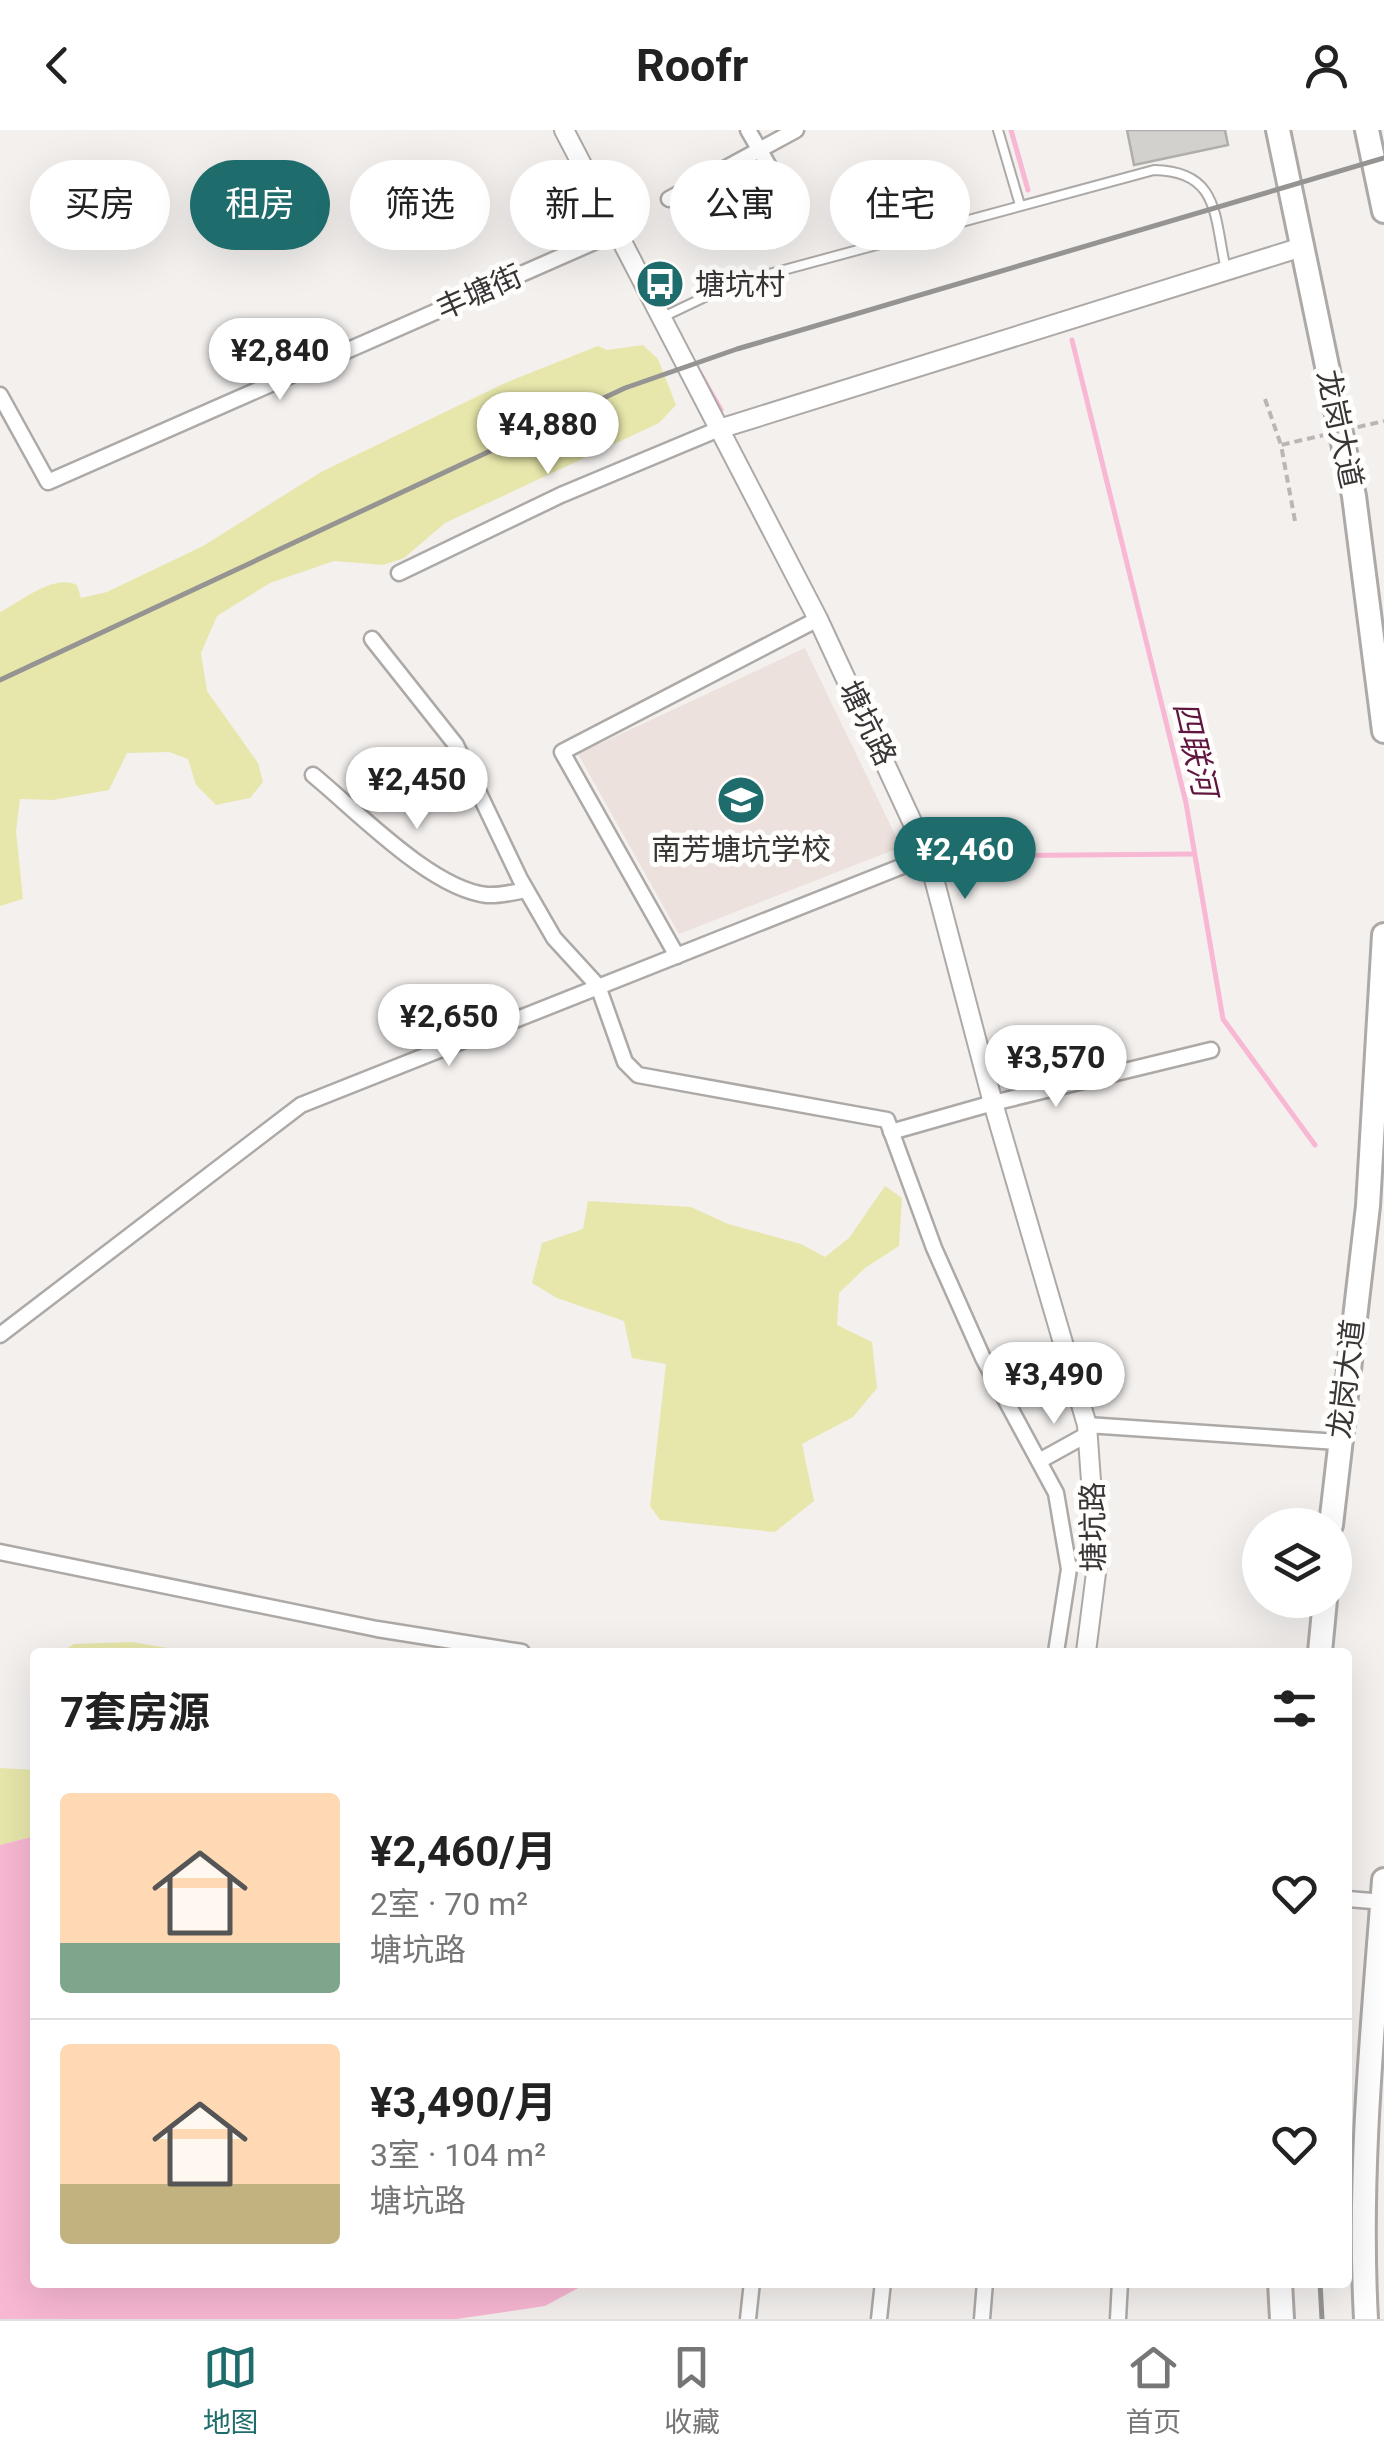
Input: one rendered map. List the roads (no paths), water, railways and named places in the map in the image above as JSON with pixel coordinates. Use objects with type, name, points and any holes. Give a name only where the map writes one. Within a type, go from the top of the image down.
[{"type":"highway","name":"龙岗大道","points":[[1278,130],[1354,496],[1384,732]]},
{"type":"highway","points":[[1367,130],[1384,211]]},
{"type":"highway","name":"龙岗大道","points":[[1332,1508],[1338,1442],[1376,1194],[1384,935]]},
{"type":"highway","points":[[1320,1648],[1323,1618]]},
{"type":"highway","points":[[1366,2319],[1373,2232],[1383,1895]]},
{"type":"highway","points":[[1280,2288],[1282,2319]]},
{"type":"street","name":"塘坑路","points":[[564,130],[580,160]]},
{"type":"street","points":[[748,130],[765,160]]},
{"type":"street","points":[[669,199],[796,130]]},
{"type":"street","points":[[399,573],[561,495],[719,429],[1302,247]]},
{"type":"street","name":"丰塘街","points":[[0,395],[48,482],[576,250]]},
{"type":"street","name":"塘坑路","points":[[626,250],[818,618],[908,805],[928,856],[993,1103],[1088,1429],[1098,1565],[1087,1648]]},
{"type":"street","points":[[677,956],[562,752],[818,618]]},
{"type":"street","points":[[372,639],[456,745],[526,890],[554,938],[598,986],[625,1062],[638,1075],[886,1120],[934,1248],[983,1358],[1056,1493],[1069,1569],[1057,1648]]},
{"type":"street","points":[[313,774],[420,862],[448,880],[492,896],[526,890]]},
{"type":"street","points":[[0,1335],[301,1106],[928,856]]},
{"type":"street","points":[[891,1132],[1212,1050]]},
{"type":"street","points":[[1041,1460],[1088,1429],[1338,1442]]},
{"type":"street","points":[[0,1552],[377,1629],[497,1648]]},
{"type":"street","points":[[1352,1899],[1383,1895]]},
{"type":"street","points":[[748,2319],[751,2288]]},
{"type":"street","points":[[879,2319],[882,2288]]},
{"type":"street","points":[[982,2319],[985,2288]]},
{"type":"street","points":[[1118,2319],[1120,2288]]},
{"type":"lane","points":[[998,130],[1020,205]]},
{"type":"lane","points":[[661,318],[732,284],[1154,170],[1188,174],[1208,192],[1226,270]]},
{"type":"waterway","name":"四联河","points":[[1011,130],[1028,190]]},
{"type":"waterway","name":"四联河","points":[[1072,340],[1186,803],[1223,1019],[1315,1145]]},
{"type":"waterway","points":[[697,368],[721,410]]},
{"type":"waterway","points":[[970,856],[1194,854]]},
{"type":"railway","points":[[0,680],[625,388],[737,349],[1384,158]]},
{"type":"railway","points":[[1320,2288],[1322,2319]]},
{"type":"place","name":"塘坑村","points":[[660,284]]},
{"type":"place","name":"南芳塘坑学校","points":[[741,800]]}]
